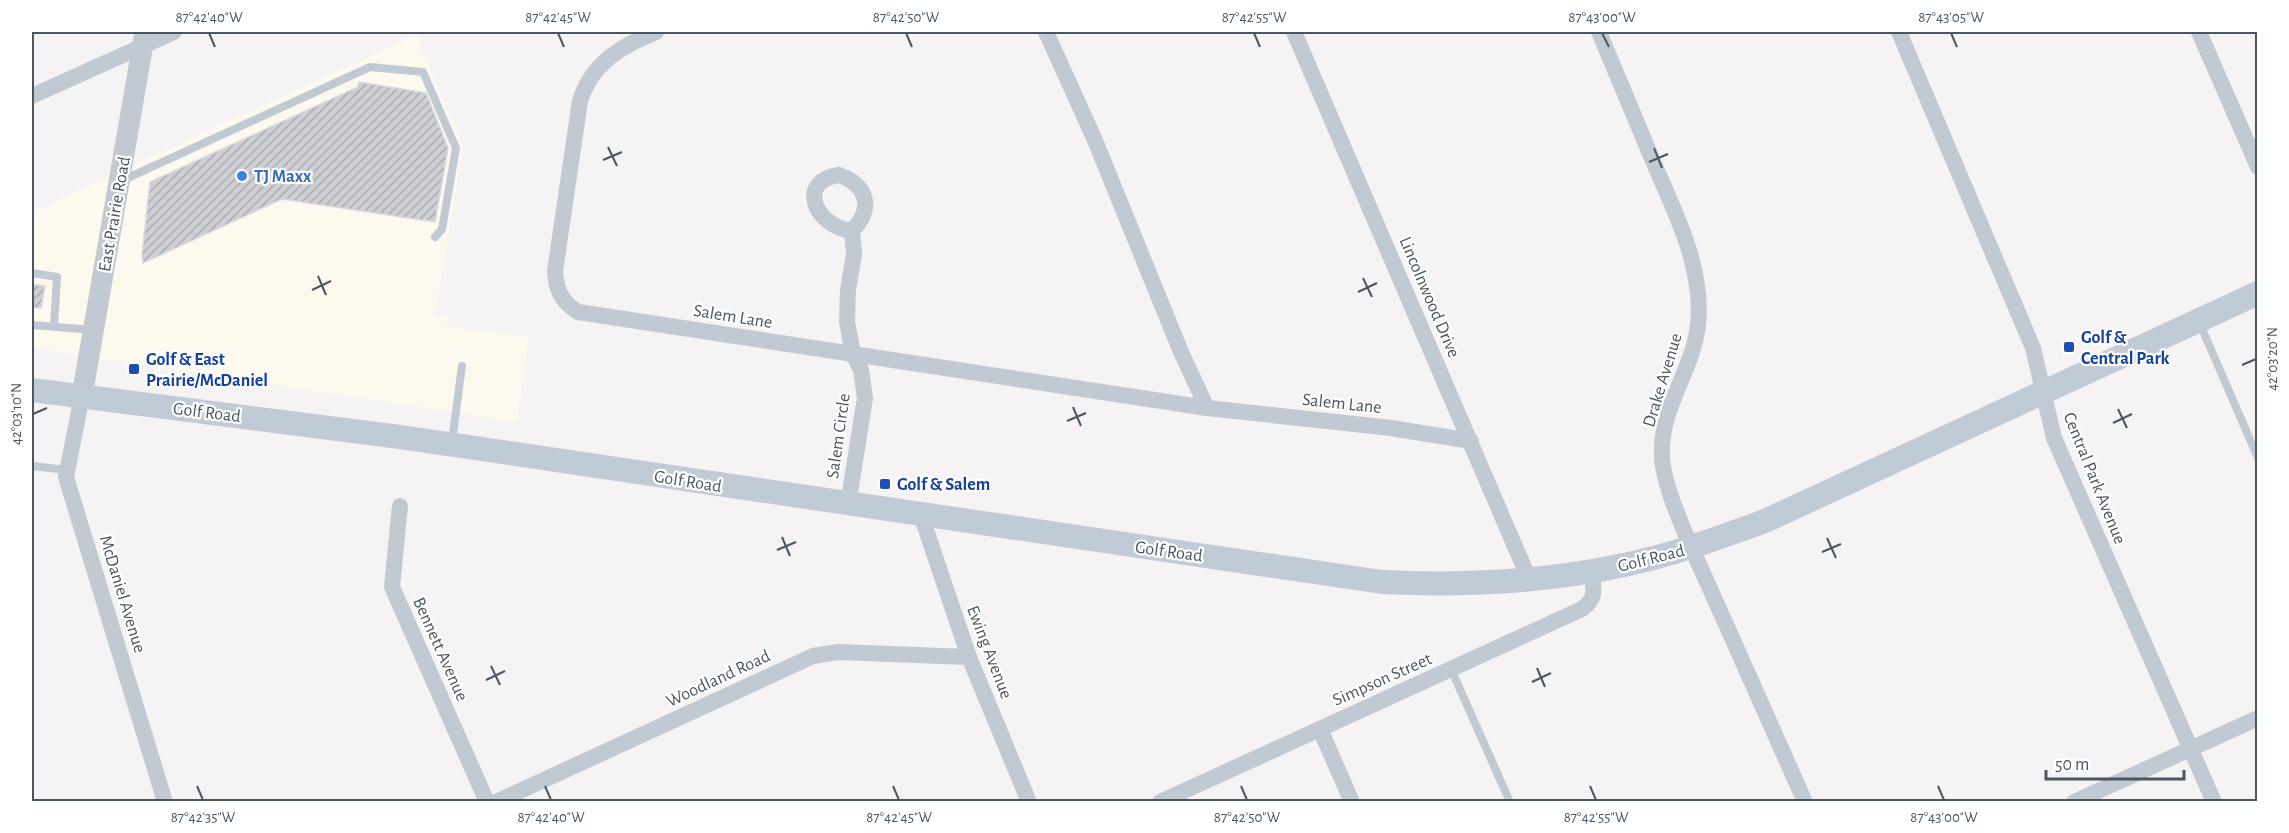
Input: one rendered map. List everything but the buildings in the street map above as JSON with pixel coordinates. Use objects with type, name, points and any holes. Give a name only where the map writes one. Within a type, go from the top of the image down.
[{"type":"main road","name":"Golf Road","points":[[32,390],[451,445],[1382,582],[1426,584],[1529,579],[1592,572],[1692,548],[1765,521],[2258,293]]},
{"type":"street","points":[[32,96],[144,39],[174,32]]},
{"type":"street","name":"Salem Lane","points":[[656,32],[616,51],[592,75],[584,88],[576,117],[555,271],[557,292],[568,306],[578,312],[1208,408],[1391,428],[1471,441]]},
{"type":"street","points":[[1046,32],[1094,138],[1181,352],[1208,408]]},
{"type":"street","name":"Lincolnwood Drive","points":[[1294,32],[1529,579]]},
{"type":"street","name":"Drake Avenue","points":[[1599,32],[1686,240],[1700,296],[1698,326],[1693,350],[1668,414],[1662,455],[1667,481],[1692,548],[1805,801]]},
{"type":"street","name":"Central Park Avenue","points":[[1899,32],[2033,348],[2054,438],[2214,801]]},
{"type":"street","points":[[2199,32],[2258,167]]},
{"type":"street","name":"East Prairie Road","points":[[82,396],[144,39]]},
{"type":"street","name":"Salem Circle","points":[[848,505],[865,398],[861,370],[848,336],[846,307],[854,254],[852,231]]},
{"type":"street","name":"McDaniel Avenue","points":[[82,396],[66,477],[165,801]]},
{"type":"street","name":"Bennett Avenue","points":[[400,506],[392,587],[487,801]]},
{"type":"street","name":"Ewing Avenue","points":[[921,515],[969,657],[1029,801]]},
{"type":"street","name":"Simpson Street","points":[[1160,801],[1186,796],[1320,729],[1582,609],[1594,597],[1592,572]]},
{"type":"street","name":"Woodland Road","points":[[496,801],[813,656],[838,652],[969,657]]},
{"type":"street","points":[[2074,801],[2258,718]]},
{"type":"street","points":[[1320,729],[1352,801]]},
{"type":"lane","points":[[119,182],[369,67],[423,72],[456,148],[442,229],[435,237]]},
{"type":"lane","points":[[32,273],[57,277],[54,326]]},
{"type":"lane","points":[[2198,320],[2258,458]]},
{"type":"lane","points":[[32,324],[94,330]]},
{"type":"lane","points":[[451,445],[462,366]]},
{"type":"lane","points":[[32,466],[67,470]]},
{"type":"lane","points":[[1450,669],[1510,801]]},
{"type":"shaded area","points":[[416,35],[463,147],[435,316],[448,315],[446,327],[529,337],[517,422],[32,348],[32,212]]},
{"type":"place","name":"TJ Maxx","points":[[242,176]]},
{"type":"place","name":"Golf & Central Park","points":[[2069,347]]},
{"type":"place","name":"Golf & East Prairie/McDaniel","points":[[134,369]]},
{"type":"place","name":"Golf & Salem","points":[[885,484]]}]
